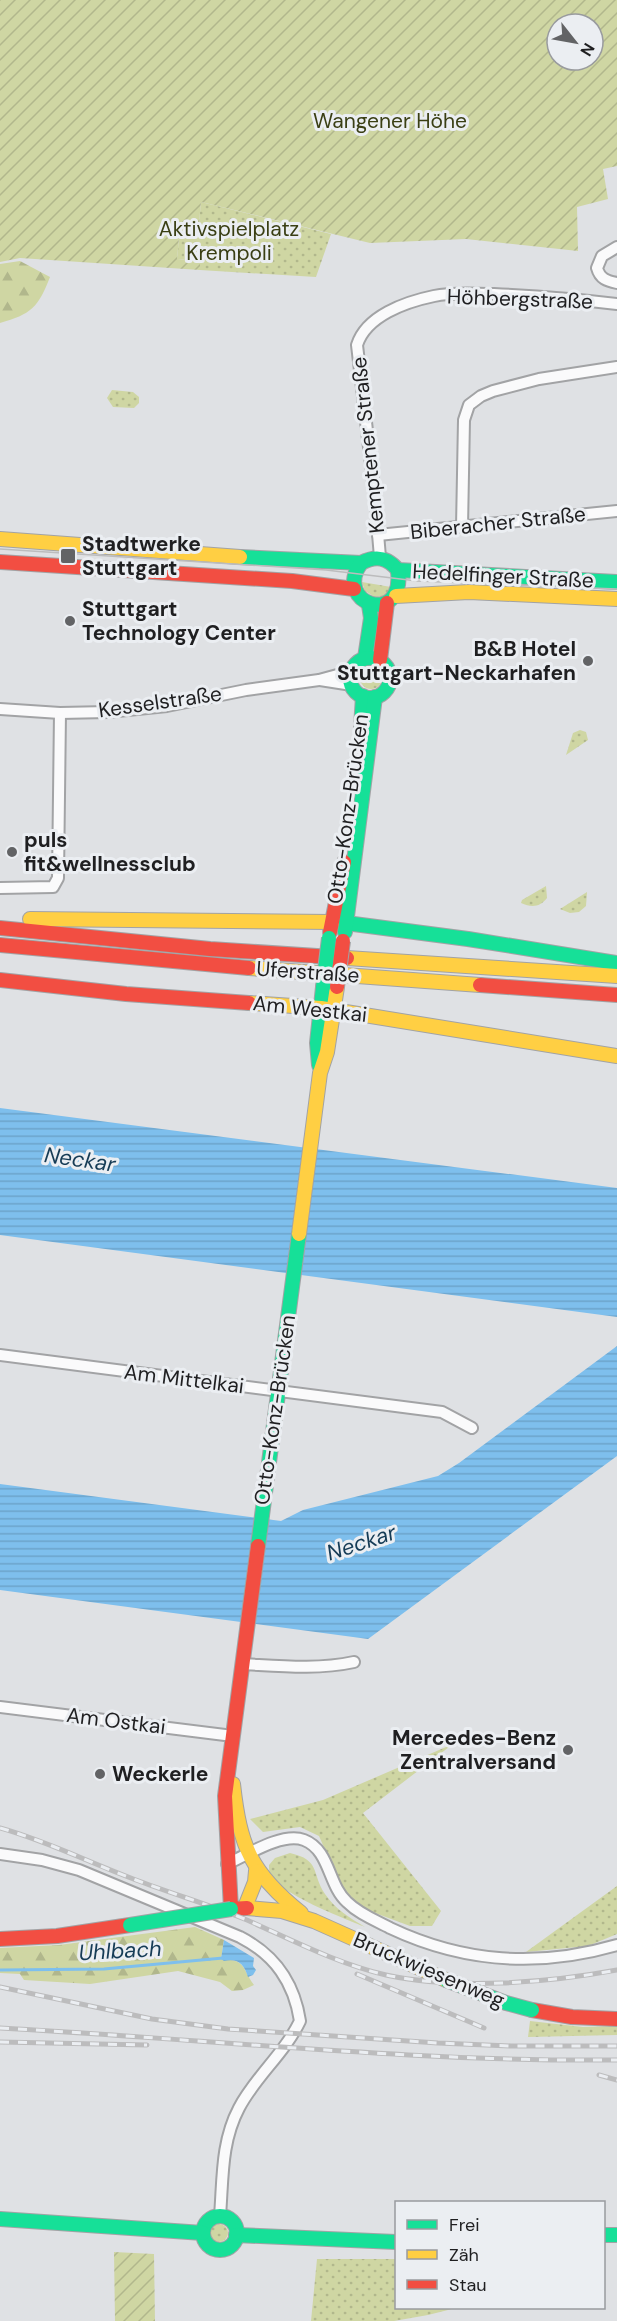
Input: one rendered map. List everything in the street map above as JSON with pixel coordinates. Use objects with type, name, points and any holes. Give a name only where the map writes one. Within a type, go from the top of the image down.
[{"type":"main road","points":[[0,538],[219,556],[361,563]]},
{"type":"main road","points":[[365,658],[371,618],[369,605],[358,597],[354,590],[354,573],[367,559],[380,557]]},
{"type":"main road","name":"Hedelfinger Straße","points":[[380,557],[391,562],[398,570],[617,582]]},
{"type":"main road","points":[[0,562],[292,581],[354,590]]},
{"type":"main road","name":"Otto-Konz-Brücken","points":[[369,697],[384,692],[390,678],[388,668],[380,660],[391,600],[400,580],[398,570]]},
{"type":"main road","name":"Hedelfinger Straße","points":[[369,605],[375,606],[391,600],[469,592],[617,598]]},
{"type":"main road","points":[[352,678],[355,665],[365,658],[380,660]]},
{"type":"main road","name":"Otto-Konz-Brücken","points":[[238,1908],[227,1864],[232,1742],[320,1073],[327,1052],[327,1009],[369,697],[352,678]]},
{"type":"main road","points":[[0,926],[14,919],[339,923],[468,939],[617,963]]},
{"type":"main road","name":"Uferstraße","points":[[0,926],[210,949],[617,976]]},
{"type":"main road","name":"Uferstraße","points":[[0,945],[221,966],[617,995]]},
{"type":"main road","name":"Am Westkai","points":[[0,980],[126,994],[327,1009],[617,1056]]},
{"type":"main road","name":"Otto-Konz-Brücken","points":[[230,1804],[247,1854],[256,1871],[273,1892],[306,1916]]},
{"type":"main road","points":[[238,1908],[255,1882],[256,1871]]},
{"type":"main road","name":"Bruckwiesenweg","points":[[0,1940],[57,1936],[238,1908],[267,1908],[306,1916],[446,1980],[498,2000],[572,2018],[617,2019]]},
{"type":"main road","points":[[220,2216],[232,2221],[236,2235],[231,2246],[219,2250],[207,2244],[203,2233],[207,2221],[220,2216]]},
{"type":"main road","points":[[0,2219],[203,2233]]},
{"type":"main road","points":[[236,2235],[395,2242]]},
{"type":"street","points":[[617,247],[602,256],[597,268],[601,277],[606,281],[617,283]]},
{"type":"street","name":"Höhbergstraße","points":[[361,333],[378,317],[402,306],[434,296],[507,295],[617,304]]},
{"type":"street","name":"Kemptener Straße","points":[[361,333],[357,345],[380,557]]},
{"type":"street","points":[[462,526],[464,420],[469,405],[480,396],[493,391],[538,379],[617,367]]},
{"type":"street","name":"Biberacher Straße","points":[[378,535],[617,511]]},
{"type":"street","name":"Kesselstraße","points":[[0,709],[108,712],[167,706],[246,690],[352,678]]},
{"type":"street","points":[[0,888],[53,887],[58,878],[60,712]]},
{"type":"street","name":"Am Mittelkai","points":[[0,1355],[442,1412],[472,1428]]},
{"type":"street","points":[[242,1664],[309,1668],[332,1667],[354,1662]]},
{"type":"street","name":"Am Ostkai","points":[[0,1707],[232,1742]]},
{"type":"street","points":[[227,1864],[279,1840],[298,1838],[310,1843],[322,1856],[338,1893],[351,1907],[432,1946],[481,1956],[526,1960],[571,1956],[617,1945]]},
{"type":"street","points":[[0,1854],[42,1860],[79,1870],[240,1937],[258,1946],[278,1966],[297,2003],[300,2021],[276,2059],[240,2106],[232,2125],[226,2140],[220,2216]]},
{"type":"green space","name":"Wangener Höhe","points":[[0,0],[617,0],[617,166],[603,169],[608,199],[577,207],[578,251],[466,239],[370,243],[201,202],[198,234],[179,238],[177,259],[200,261],[200,270],[20,258],[0,262]]},
{"type":"green space","name":"Aktivspielplatz Krempoli","points":[[201,202],[331,234],[316,277],[200,270],[200,261],[177,259],[179,238],[198,234]]},
{"type":"green space","points":[[184,247],[205,247],[205,260],[184,260]]},
{"type":"green space","points":[[20,261],[50,277],[37,303],[32,308],[26,313],[0,323],[0,264]]},
{"type":"green space","points":[[112,390],[133,392],[139,397],[139,403],[134,408],[113,407],[107,398]]},
{"type":"green space","points":[[362,582],[391,587],[384,596],[375,597],[365,591]]},
{"type":"green space","points":[[371,667],[379,670],[382,678],[379,686],[371,689],[363,686],[360,678],[363,670]]},
{"type":"green space","points":[[580,730],[586,732],[588,740],[566,755],[573,733]]},
{"type":"green space","points":[[546,886],[547,898],[542,903],[529,906],[521,903],[522,900]]},
{"type":"green space","points":[[587,892],[586,906],[579,912],[570,913],[560,909]]},
{"type":"green space","points":[[453,1744],[363,1813],[441,1911],[432,1926],[410,1926],[367,1910],[344,1893],[319,1836],[300,1827],[263,1832],[250,1819],[323,1800]]},
{"type":"green space","points":[[290,1853],[307,1859],[314,1868],[325,1894],[333,1904],[365,1927],[313,1905],[276,1882],[270,1874],[269,1865],[275,1858]]},
{"type":"green space","points":[[617,1886],[617,1934],[588,1946],[526,1952]]},
{"type":"green space","points":[[195,1927],[224,1940],[221,1959],[239,1963],[254,1985],[243,1990],[232,1991],[220,1982],[178,1971],[90,1984],[24,1980],[20,1974],[0,1973],[0,1948],[59,1945]]},
{"type":"green space","points":[[530,2021],[583,2027],[617,2026],[617,2035],[528,2037]]},
{"type":"green space","points":[[219,2224],[225,2227],[228,2233],[225,2239],[219,2242],[213,2239],[210,2233],[213,2227]]},
{"type":"green space","points":[[114,2252],[154,2254],[155,2321],[115,2321]]},
{"type":"green space","points":[[317,2259],[395,2259],[395,2309],[452,2309],[394,2321],[311,2321]]},
{"type":"water","name":"Neckar","points":[[0,1108],[617,1188],[617,1317],[0,1235]]},
{"type":"water","name":"Neckar","points":[[617,1346],[617,1456],[368,1639],[0,1590],[0,1484],[281,1521],[303,1510],[438,1476],[459,1463]]},
{"type":"water","points":[[224,1940],[254,1958],[253,1966],[256,1970],[253,1975],[248,1977],[245,1969],[237,1961],[221,1959]]},
{"type":"waterway","name":"Uhlbach","points":[[0,1970],[104,1969],[223,1958]]},
{"type":"tram line","points":[[0,549],[326,570],[417,581],[617,589]]},
{"type":"railway","points":[[0,1828],[35,1839],[136,1880],[247,1920],[333,1958],[386,1975],[413,1980],[502,1983],[590,1975],[617,1970]]},
{"type":"railway","points":[[357,1974],[484,2028]]},
{"type":"railway","points":[[0,1987],[152,2019],[228,2029],[438,2043],[617,2046]]},
{"type":"railway","points":[[0,2028],[386,2054],[540,2060],[617,2060]]},
{"type":"railway","points":[[0,2042],[147,2045]]},
{"type":"railway","points":[[599,2075],[617,2080]]},
{"type":"traffic: fast","points":[[240,557],[361,563],[376,558],[390,562],[398,570],[617,582]]},
{"type":"traffic: fast","points":[[361,563],[355,577],[356,590],[362,599],[371,604],[382,604],[391,599],[397,588],[398,570]]},
{"type":"traffic: fast","points":[[365,658],[371,618],[369,605]]},
{"type":"traffic: fast","points":[[370,658],[384,664],[390,678],[384,692],[370,698],[356,692],[350,678],[356,664],[370,658]]},
{"type":"traffic: fast","points":[[361,728],[363,696]]},
{"type":"traffic: fast","points":[[345,932],[375,697]]},
{"type":"traffic: fast","points":[[346,923],[468,939],[617,963]]},
{"type":"traffic: fast","points":[[323,987],[329,938]]},
{"type":"traffic: fast","points":[[319,1065],[317,1043],[323,987]]},
{"type":"traffic: fast","points":[[258,1546],[299,1234]]},
{"type":"traffic: fast","points":[[130,1925],[231,1909]]},
{"type":"traffic: fast","points":[[446,1980],[506,2003],[532,2010]]},
{"type":"traffic: fast","points":[[220,2216],[232,2221],[237,2233],[232,2245],[220,2250],[208,2245],[203,2233],[208,2221],[220,2216]]},
{"type":"traffic: fast","points":[[0,2219],[203,2233]]},
{"type":"traffic: fast","points":[[236,2235],[395,2242]]},
{"type":"traffic: fast","points":[[605,2235],[617,2235]]},
{"type":"traffic: slow","points":[[0,539],[240,557]]},
{"type":"traffic: slow","points":[[396,596],[469,592],[617,599]]},
{"type":"traffic: slow","points":[[30,919],[332,922]]},
{"type":"traffic: slow","points":[[347,958],[617,976]]},
{"type":"traffic: slow","points":[[249,968],[480,985]]},
{"type":"traffic: slow","points":[[299,1234],[320,1073],[327,1052],[337,987]]},
{"type":"traffic: slow","points":[[249,1003],[321,1008],[617,1056]]},
{"type":"traffic: slow","points":[[233,1784],[244,1842],[251,1857],[270,1885],[301,1913]]},
{"type":"traffic: slow","points":[[245,1907],[255,1882],[256,1871]]},
{"type":"traffic: slow","points":[[247,1908],[282,1911],[314,1921],[446,1980]]},
{"type":"traffic: jam","points":[[0,562],[292,581],[354,589]]},
{"type":"traffic: jam","points":[[380,660],[387,603]]},
{"type":"traffic: jam","points":[[330,932],[344,862]]},
{"type":"traffic: jam","points":[[0,928],[210,949],[347,958]]},
{"type":"traffic: jam","points":[[337,987],[343,941]]},
{"type":"traffic: jam","points":[[0,945],[249,968]]},
{"type":"traffic: jam","points":[[0,980],[126,994],[249,1003]]},
{"type":"traffic: jam","points":[[480,985],[617,995]]},
{"type":"traffic: jam","points":[[247,1908],[231,1909],[225,1796],[258,1546]]},
{"type":"traffic: jam","points":[[0,1939],[57,1936],[130,1925]]},
{"type":"traffic: jam","points":[[532,2010],[572,2017],[617,2019]]},
{"type":"place","name":"Stadtwerke Stuttgart","points":[[68,556]]},
{"type":"place","name":"Stuttgart Technology Center","points":[[70,621]]},
{"type":"place","name":"B&B Hotel Stuttgart-Neckarhafen","points":[[588,661]]},
{"type":"place","name":"puls fit&wellnessclub","points":[[12,852]]},
{"type":"place","name":"Mercedes-Benz Zentralversand","points":[[568,1750]]},
{"type":"place","name":"Weckerle","points":[[100,1774]]}]
